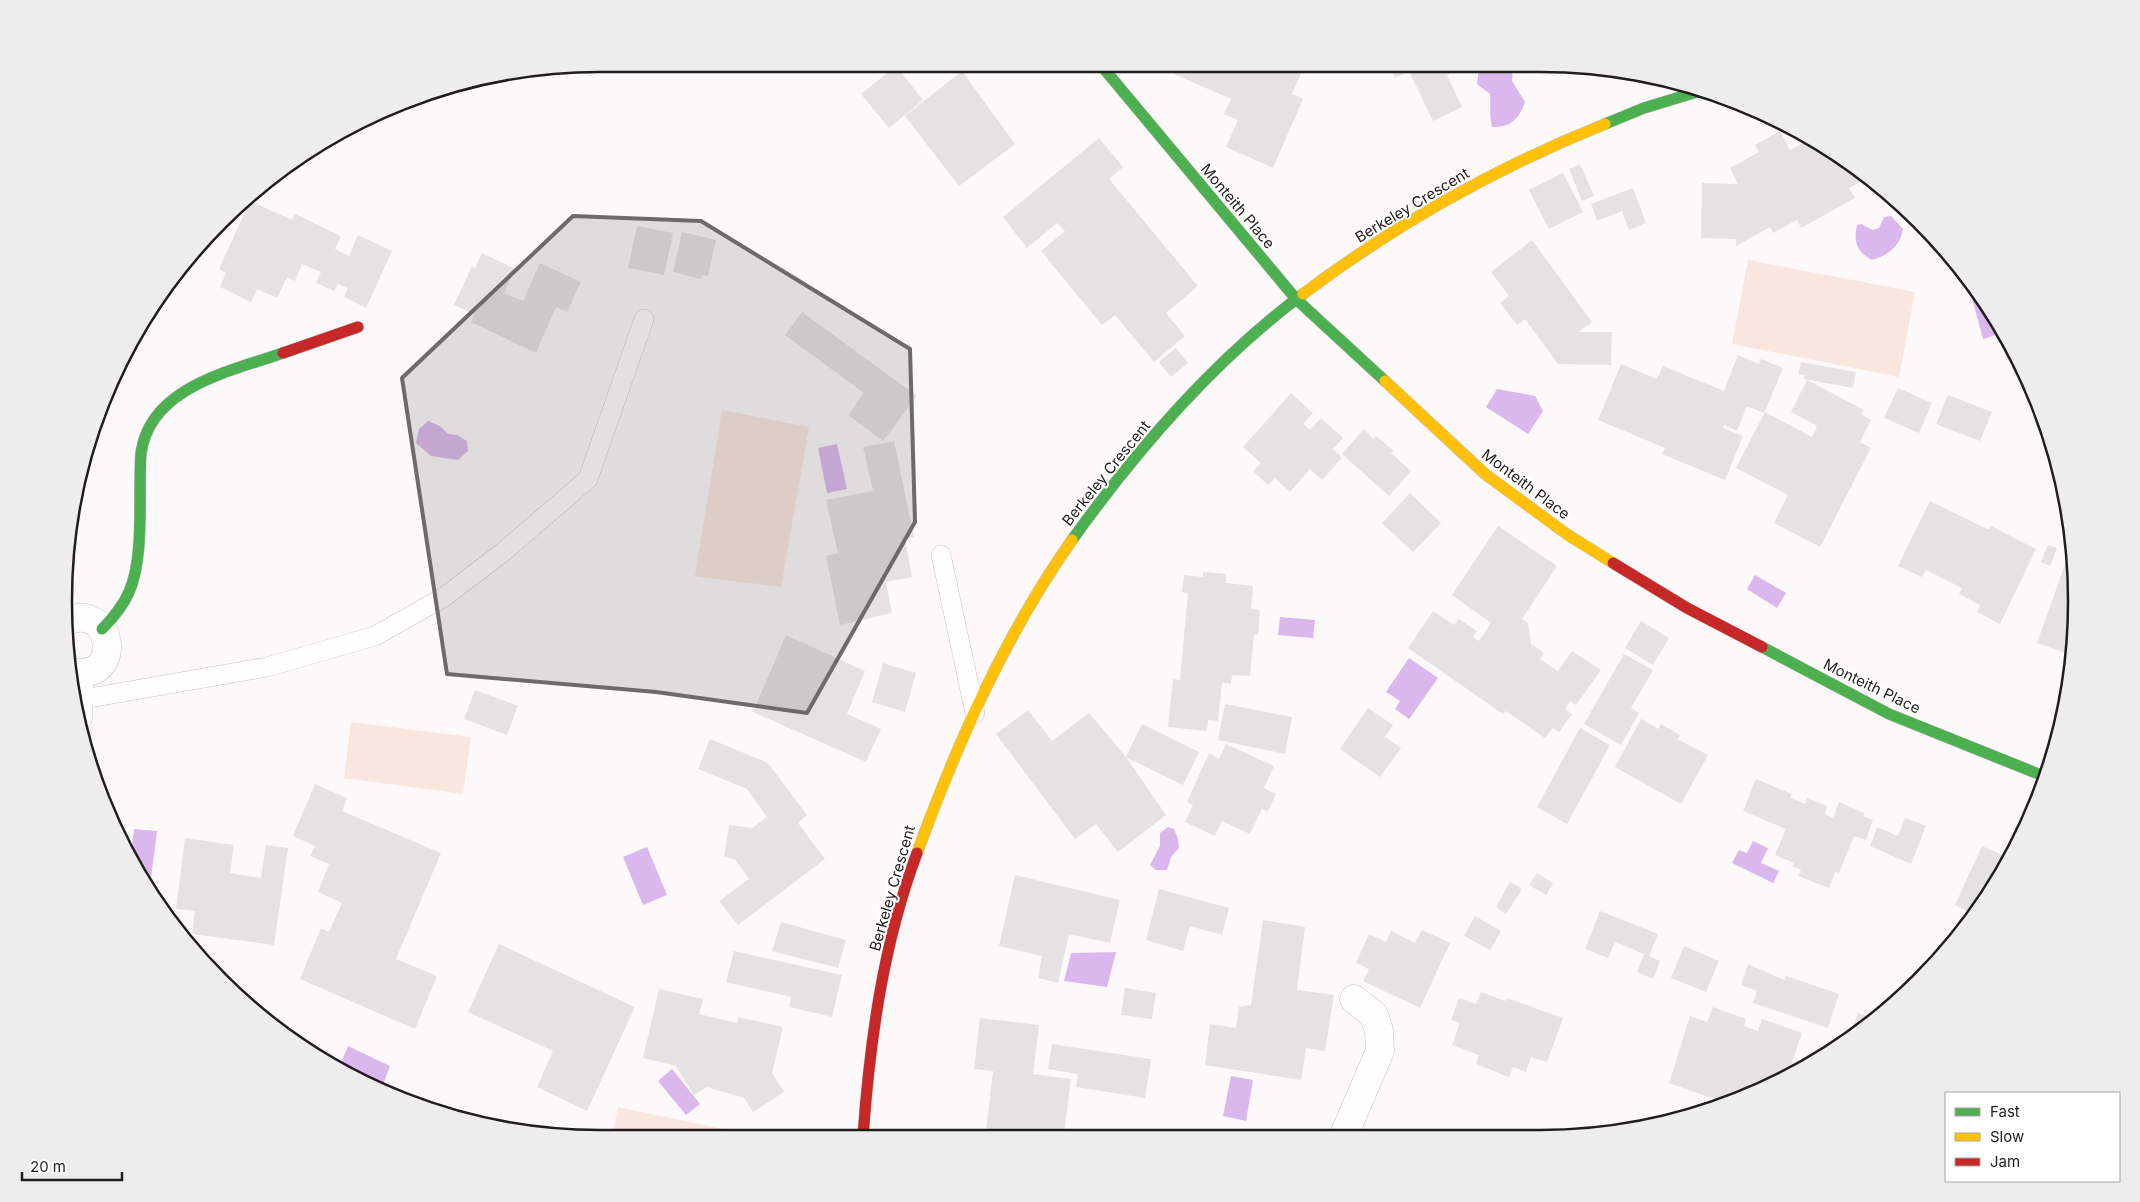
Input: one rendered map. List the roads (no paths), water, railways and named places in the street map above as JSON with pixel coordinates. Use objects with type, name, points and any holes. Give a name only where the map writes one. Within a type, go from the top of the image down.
[{"type":"street","name":"Monteith Place","points":[[1107,72],[1296,299],[1485,474],[1568,535],[1687,608],[1889,714],[2038,774]]},
{"type":"street","name":"Berkeley Crescent","points":[[864,1130],[870,1052],[896,916],[920,838],[975,713],[1028,608],[1075,535],[1169,418],[1236,348],[1296,299],[1347,262],[1443,201],[1519,162],[1595,127],[1688,95]]},
{"type":"street","points":[[102,630],[114,618],[134,579],[140,501],[141,454],[144,438],[150,426],[163,409],[180,394],[198,383],[358,327]]},
{"type":"street","points":[[73,619],[96,623],[102,630],[108,646],[103,662],[80,687]]},
{"type":"street","points":[[1346,1130],[1380,1050],[1379,1031],[1374,1016],[1354,998]]},
{"type":"lane","points":[[81,691],[267,668],[375,636],[444,597],[502,553],[588,479],[644,319]]},
{"type":"lane","points":[[941,555],[975,713]]}]
